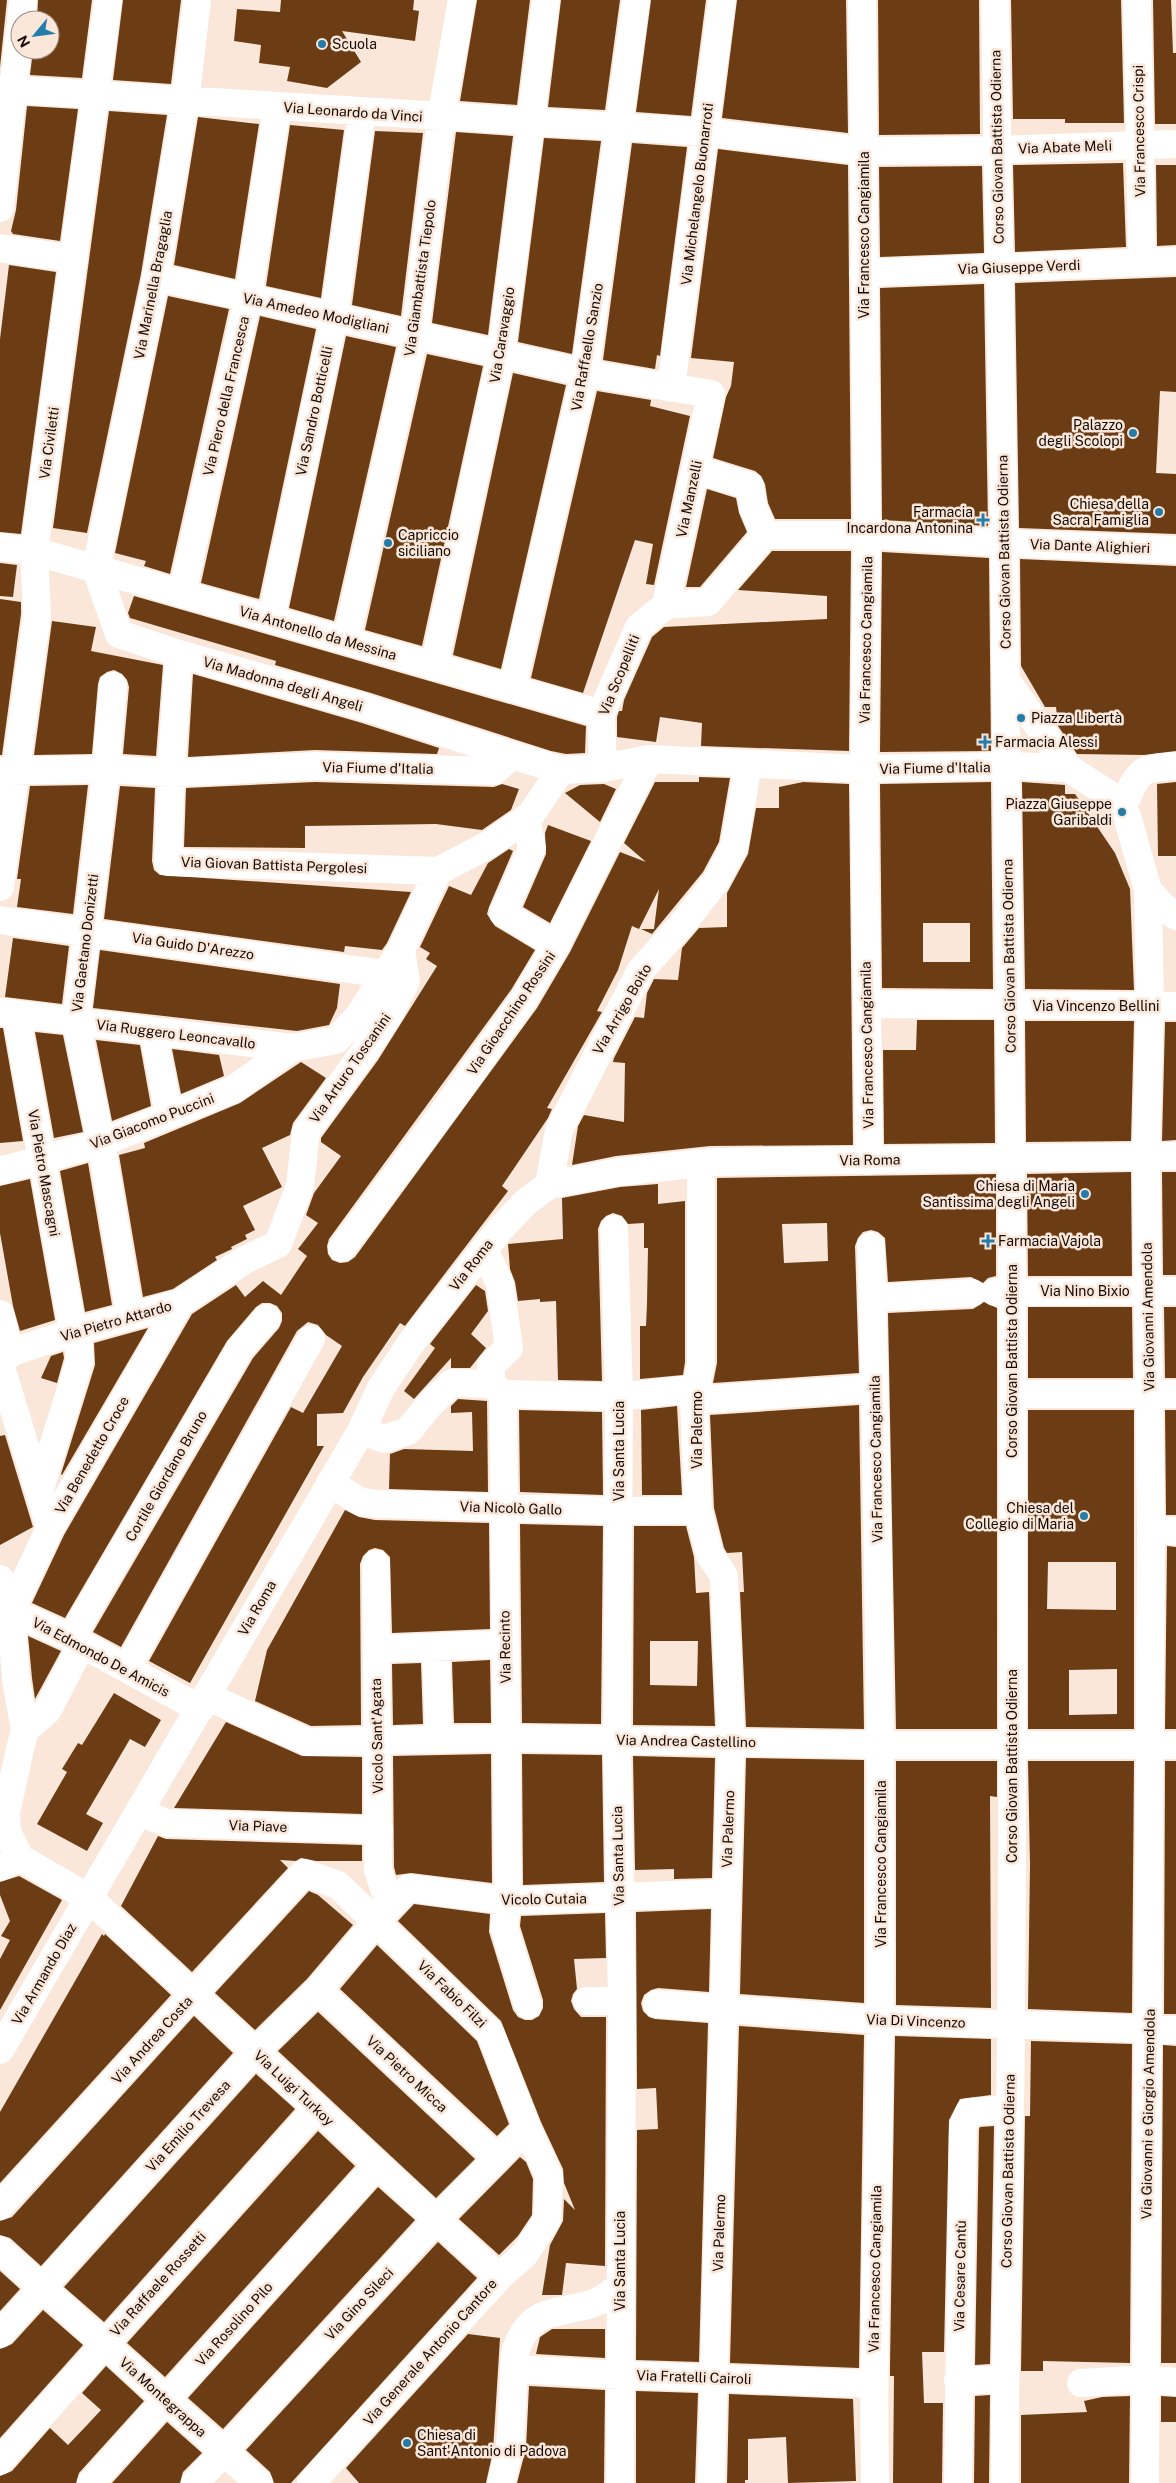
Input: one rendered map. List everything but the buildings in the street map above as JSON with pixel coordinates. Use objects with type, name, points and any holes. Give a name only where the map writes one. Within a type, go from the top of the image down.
[{"type":"street","name":"Via Civiletti","points":[[0,887],[8,772],[37,615],[34,551],[108,0]]},
{"type":"street","name":"Via Marinella Bragaglia","points":[[96,569],[156,277],[185,101],[197,0]]},
{"type":"street","name":"Via Giambattista Tiepolo","points":[[346,641],[415,334],[441,118],[462,0]]},
{"type":"street","name":"Via Caravaggio","points":[[434,666],[501,355],[546,0]]},
{"type":"street","name":"Via Raffaello Sanzio","points":[[512,689],[585,373],[636,0]]},
{"type":"street","name":"Via Michelangelo Buonarroti","points":[[671,388],[722,0]]},
{"type":"street","name":"Via Francesco Cangiamila","points":[[862,0],[863,272],[867,535],[864,769],[869,1161]]},
{"type":"street","name":"Corso Giovan Battista Odierna","points":[[995,0],[1006,680],[1011,1159],[993,1293],[1013,1394],[1011,2023],[1005,2380],[1006,2483]]},
{"type":"street","name":"Via Francesco Crispi","points":[[1137,0],[1142,263]]},
{"type":"street","points":[[0,208],[6,90],[13,60]]},
{"type":"street","name":"Via Leonardo da Vinci","points":[[6,90],[441,118],[705,132]]},
{"type":"street","name":"Via Piero della Francesca","points":[[182,594],[248,298],[276,108]]},
{"type":"street","name":"Via Sandro Botticelli","points":[[271,619],[334,318],[362,113]]},
{"type":"street","name":"Via Abate Meli","points":[[705,132],[864,151],[997,150],[1176,144]]},
{"type":"street","points":[[0,248],[74,259]]},
{"type":"street","name":"Via Giuseppe Verdi","points":[[863,272],[1176,261]]},
{"type":"street","name":"Via Amedeo Modigliani","points":[[156,277],[585,373],[711,394]]},
{"type":"street","name":"Via Manzelli","points":[[666,605],[711,394]]},
{"type":"street","points":[[695,469],[750,486],[753,507],[765,535]]},
{"type":"street","points":[[666,605],[708,602],[765,535],[867,535],[1004,543]]},
{"type":"street","name":"Via Dante Alighieri","points":[[1004,543],[1176,550]]},
{"type":"street","name":"Via Antonello da Messina","points":[[0,547],[34,551],[601,714]]},
{"type":"street","name":"Via Madonna degli Angeli","points":[[96,569],[119,634],[179,654],[367,708],[512,755]]},
{"type":"street","name":"Via Scopelliti","points":[[603,768],[601,714],[639,626],[666,605]]},
{"type":"street","name":"Via Giovan Battista Pergolesi","points":[[179,654],[171,773],[168,862],[438,871]]},
{"type":"street","points":[[1006,680],[1068,768],[1124,803]]},
{"type":"street","name":"Via Gaetano Donizetti","points":[[113,686],[106,769],[76,1022],[102,1142],[130,1316]]},
{"type":"street","points":[[512,755],[561,770],[603,768],[649,759],[748,765]]},
{"type":"street","name":"Via Fiume d'Italia","points":[[8,772],[106,769],[171,773],[316,766],[494,771],[512,755]]},
{"type":"street","name":"Via Gioacchino Rossini","points":[[342,1248],[524,999],[556,945],[649,759]]},
{"type":"street","name":"Via Fiume d'Italia","points":[[748,765],[864,769],[1006,766],[1068,768]]},
{"type":"street","name":"Via Arrigo Boito","points":[[549,1185],[558,1130],[641,970],[684,922],[716,881],[734,847],[748,765]]},
{"type":"street","points":[[1176,766],[1153,767],[1135,777],[1124,803],[1148,890],[1163,907],[1176,916]]},
{"type":"street","points":[[292,1048],[336,1040],[358,1018],[400,950],[438,871],[488,846],[526,818],[561,770]]},
{"type":"street","points":[[526,818],[532,848],[503,913],[556,945]]},
{"type":"street","name":"Via Giovanni Amendola","points":[[1148,890],[1163,1007],[1146,1156],[1149,1394],[1164,1530],[1163,1745]]},
{"type":"street","name":"Via Guido D'Arezzo","points":[[0,920],[385,974]]},
{"type":"street","name":"Via Arturo Toscanini","points":[[278,1244],[300,1186],[306,1132],[365,1051],[388,1016],[406,981],[400,950]]},
{"type":"street","name":"Via Vincenzo Bellini","points":[[867,1004],[1163,1007]]},
{"type":"street","name":"Via Ruggero Leoncavallo","points":[[8,1013],[292,1048]]},
{"type":"street","name":"Via Pietro Mascagni","points":[[8,1013],[41,1159],[80,1360],[39,1492]]},
{"type":"street","points":[[153,1031],[169,1115]]},
{"type":"street","name":"Via Giacomo Puccini","points":[[0,1171],[102,1142],[234,1088],[292,1048]]},
{"type":"street","name":"Via Roma","points":[[88,1898],[361,1431],[381,1388],[411,1343],[484,1250],[526,1202],[549,1185],[618,1172],[712,1162],[1176,1156]]},
{"type":"street","name":"Via Palermo","points":[[701,1180],[702,1363],[694,1400],[698,1510],[710,1555],[724,1576],[731,1741],[711,2483]]},
{"type":"street","name":"Via Santa Lucia","points":[[614,1229],[620,1510],[617,1741],[618,1897],[622,2001],[620,2483]]},
{"type":"street","name":"Via Pietro Attardo","points":[[3,1358],[75,1331],[180,1303],[243,1261],[278,1244]]},
{"type":"street","name":"Via Francesco Cangiamila","points":[[871,1246],[882,1745],[880,2020],[873,2384],[875,2483]]},
{"type":"street","name":"Via Recinto","points":[[484,1250],[500,1284],[509,1348],[491,1364],[497,1389],[504,1508],[508,1901],[504,1927],[528,2005]]},
{"type":"street","name":"Via Nino Bixio","points":[[872,1298],[993,1293],[1176,1291]]},
{"type":"street","name":"Via Benedetto Croce","points":[[5,1612],[50,1528],[180,1303]]},
{"type":"street","points":[[0,1314],[3,1358],[50,1528]]},
{"type":"street","name":"Cortile Giordano Bruno","points":[[15,1744],[47,1711],[76,1641],[240,1349],[267,1318]]},
{"type":"street","points":[[127,1668],[311,1339]]},
{"type":"street","points":[[361,1431],[385,1439],[408,1431],[431,1403],[452,1383],[497,1389],[619,1397],[682,1390],[694,1400],[875,1388]]},
{"type":"street","points":[[1013,1394],[1176,1394]]},
{"type":"street","name":"Via Nicolò Gallo","points":[[330,1483],[361,1502],[504,1508],[698,1510]]},
{"type":"street","name":"Vicolo Sant'Agata","points":[[376,1564],[378,1870],[383,1913]]},
{"type":"street","points":[[0,1579],[16,1680],[15,1744],[6,1813],[10,1862]]},
{"type":"street","name":"Via Edmondo De Amicis","points":[[5,1612],[76,1641],[127,1668],[203,1702]]},
{"type":"street","points":[[377,1649],[505,1644]]},
{"type":"street","points":[[436,1647],[439,1739]]},
{"type":"street","name":"Via Andrea Castellino","points":[[203,1702],[308,1742],[506,1738],[882,1745],[1163,1745]]},
{"type":"street","name":"Via Giovanni e Giorgio Amendola","points":[[1145,2483],[1149,2028],[1163,1745]]},
{"type":"street","name":"Via Piave","points":[[139,1812],[167,1823],[378,1830]]},
{"type":"street","name":"Via Luigi Turkoy","points":[[10,1862],[88,1898],[499,2277]]},
{"type":"street","name":"Via Fabio Filzi","points":[[304,1873],[338,1885],[383,1913],[490,2032],[527,2128],[549,2176],[547,2220]]},
{"type":"street","name":"Via Andrea Costa","points":[[0,2206],[304,1873]]},
{"type":"street","name":"Vicolo Cutaia","points":[[383,1913],[409,1888],[508,1901],[726,1893]]},
{"type":"street","name":"Via Armando Diaz","points":[[0,2050],[88,1898]]},
{"type":"street","name":"Via Emilio Trevesa","points":[[0,2334],[255,2052],[318,1990],[383,1913]]},
{"type":"street","name":"Via Pietro Micca","points":[[318,1990],[497,2158]]},
{"type":"street","points":[[587,2001],[622,2001]]},
{"type":"street","name":"Via Di Vincenzo","points":[[657,2004],[880,2020],[1176,2030]]},
{"type":"street","name":"Via Raffaele Rossetti","points":[[0,2461],[316,2108]]},
{"type":"street","name":"Via Cesare Cantù","points":[[958,2483],[962,2126],[969,2112],[1010,2109]]},
{"type":"street","name":"Via Gino Sileci","points":[[195,2483],[437,2219],[527,2128]]},
{"type":"street","name":"Via Rosolino Pilo","points":[[91,2483],[377,2164]]},
{"type":"street","name":"Via Generale Antonio Cantore","points":[[323,2479],[499,2277],[524,2255],[547,2220]]},
{"type":"street","name":"Via Montegrappa","points":[[0,2250],[259,2483]]},
{"type":"street","points":[[501,2483],[510,2447],[516,2369],[515,2352],[519,2340],[534,2321],[555,2310],[591,2304],[606,2297],[620,2286]]},
{"type":"street","name":"Via Fratelli Cairoli","points":[[516,2369],[621,2375],[873,2384]]},
{"type":"street","points":[[958,2381],[1005,2380]]},
{"type":"street","points":[[1081,2383],[1145,2380],[1176,2382]]},
{"type":"place","name":"Scuola","points":[[322,44]]},
{"type":"place","name":"Palazzo degli Scolopi","points":[[1133,433]]},
{"type":"place","name":"Chiesa della Sacra Famiglia","points":[[1159,512]]},
{"type":"place","name":"Farmacia Incardona Antonina","points":[[983,520]]},
{"type":"place","name":"Capriccio siciliano","points":[[388,543]]},
{"type":"place","name":"Piazza Libertà","points":[[1021,718]]},
{"type":"place","name":"Farmacia Alessi","points":[[985,742]]},
{"type":"place","name":"Piazza Giuseppe Garibaldi","points":[[1122,812]]},
{"type":"place","name":"Chiesa di Maria Santissima degli Angeli","points":[[1085,1194]]},
{"type":"place","name":"Farmacia Vajola","points":[[988,1241]]},
{"type":"place","name":"Chiesa del Collegio di Maria","points":[[1084,1516]]},
{"type":"place","name":"Chiesa di Sant'Antonio di Padova","points":[[407,2443]]}]
